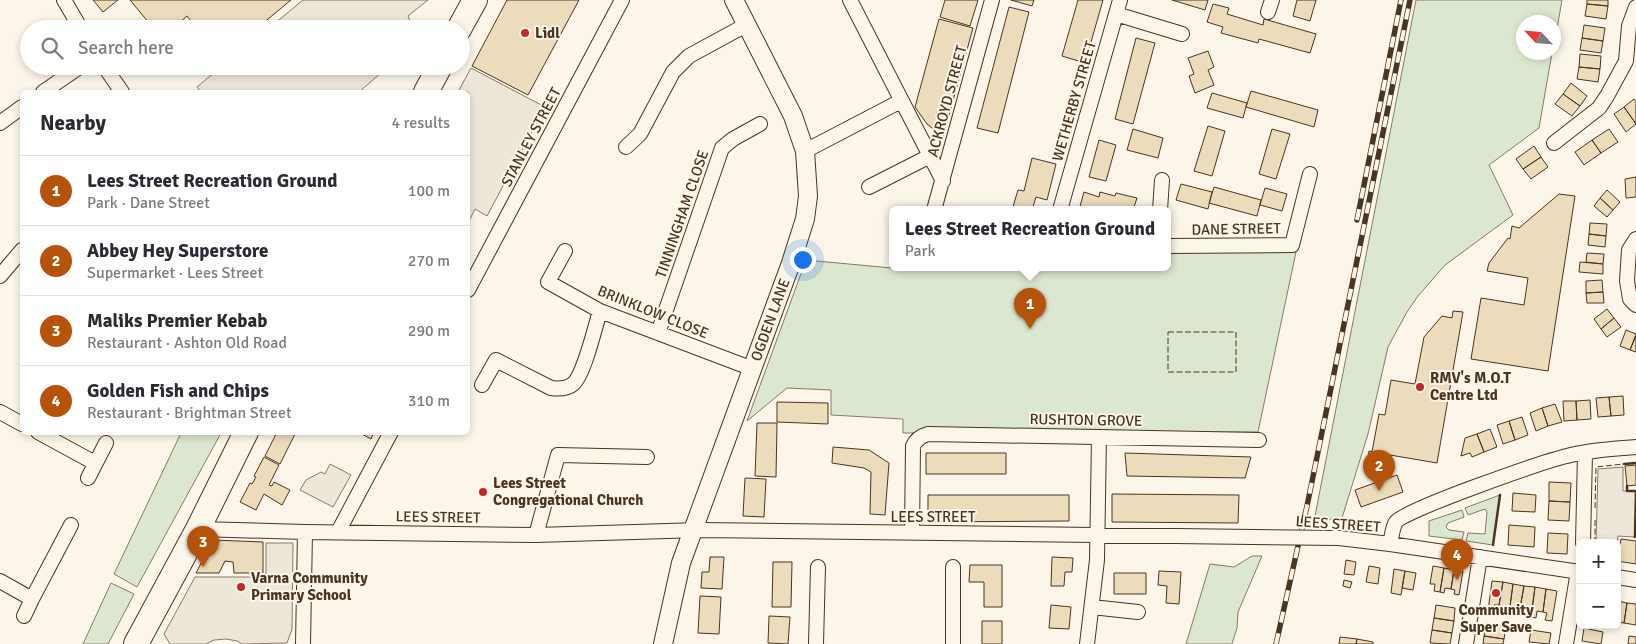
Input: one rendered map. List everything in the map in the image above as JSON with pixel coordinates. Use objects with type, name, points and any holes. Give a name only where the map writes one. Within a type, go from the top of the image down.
[{"type":"highway","points":[[465,20],[475,0]]},
{"type":"highway","points":[[427,90],[435,75]]},
{"type":"highway","points":[[136,644],[198,528],[244,435]]},
{"type":"street","points":[[64,0],[76,20]]},
{"type":"street","name":"STANLEY STREET","points":[[470,286],[622,0]]},
{"type":"street","name":"OGDEN LANE","points":[[663,644],[681,563],[753,369],[805,219],[808,196],[805,151],[793,116],[734,0]]},
{"type":"street","points":[[850,0],[942,181]]},
{"type":"street","name":"ACKROYD STREET","points":[[935,206],[992,0]]},
{"type":"street","name":"WETHERBY STREET","points":[[1061,206],[1120,0]]},
{"type":"street","points":[[1554,143],[1598,108],[1631,61],[1629,26],[1636,8]]},
{"type":"street","points":[[1116,14],[1182,34]]},
{"type":"street","points":[[626,147],[640,134],[673,72],[689,56],[746,25]]},
{"type":"street","points":[[46,90],[68,75]]},
{"type":"street","points":[[110,75],[121,90]]},
{"type":"street","points":[[805,151],[901,102]]},
{"type":"street","points":[[0,123],[20,108]]},
{"type":"street","name":"TINNINGHAM CLOSE","points":[[658,333],[722,148],[733,139],[760,124]]},
{"type":"street","points":[[869,187],[930,156]]},
{"type":"street","name":"DANE STREET","points":[[1171,246],[1292,245],[1310,174]]},
{"type":"street","points":[[1160,206],[1162,180]]},
{"type":"street","points":[[1636,239],[1629,250],[1627,282],[1630,299],[1636,305]]},
{"type":"street","name":"BRINKLOW CLOSE","points":[[565,250],[548,282],[600,311],[753,369]]},
{"type":"street","points":[[0,276],[20,252]]},
{"type":"street","points":[[482,385],[496,360],[551,388],[560,389],[571,386],[578,378],[583,366],[600,311]]},
{"type":"street","points":[[0,412],[20,423]]},
{"type":"street","name":"RUSHTON GROVE","points":[[912,533],[913,451],[916,441],[921,436],[928,434],[1259,440]]},
{"type":"street","points":[[44,435],[95,463]]},
{"type":"street","points":[[338,532],[389,435]]},
{"type":"street","points":[[1087,644],[1098,534],[1099,437]]},
{"type":"street","points":[[88,478],[106,442]]},
{"type":"street","name":"LEES STREET","points":[[198,528],[305,532],[536,535],[693,530],[1098,534],[1340,538],[1390,544],[1396,521],[1403,516],[1438,501],[1568,455],[1636,447]]},
{"type":"street","points":[[1583,539],[1585,453]]},
{"type":"street","points":[[536,535],[558,455],[647,457]]},
{"type":"street","points":[[24,616],[71,526]]},
{"type":"street","points":[[304,644],[305,532]]},
{"type":"street","points":[[1390,544],[1576,571]]},
{"type":"street","points":[[1466,644],[1480,557]]},
{"type":"street","points":[[816,644],[818,567]]},
{"type":"street","points":[[953,567],[953,644]]},
{"type":"street","points":[[1621,578],[1636,580]]},
{"type":"street","points":[[0,581],[32,599]]},
{"type":"street","points":[[1566,644],[1577,584]]},
{"type":"street","points":[[1092,607],[1138,612]]},
{"type":"green space","points":[[1416,0],[1562,0],[1559,15],[1516,15],[1516,60],[1551,60],[1539,128],[1489,165],[1513,215],[1445,265],[1418,296],[1407,312],[1388,347],[1368,434],[1342,518],[1314,521]]},
{"type":"green space","points":[[1171,252],[1296,252],[1258,432],[903,433],[903,419],[831,415],[831,390],[787,388],[747,421],[806,260],[889,268],[889,271],[1171,271]]},
{"type":"green space","points":[[180,435],[220,435],[137,587],[114,574]]},
{"type":"green space","points":[[1500,495],[1493,545],[1466,541],[1468,533],[1485,534],[1487,512],[1485,509],[1468,515],[1465,508]]},
{"type":"green space","points":[[1462,510],[1464,517],[1448,523],[1446,527],[1449,530],[1464,532],[1462,540],[1429,536],[1429,521]]},
{"type":"green space","points":[[1252,556],[1262,556],[1238,612],[1237,628],[1232,644],[1186,644],[1210,564],[1234,567]]},
{"type":"green space","points":[[111,583],[134,594],[108,644],[83,644]]},
{"type":"shaded area","points":[[303,0],[428,0],[408,16],[410,20],[279,20]]},
{"type":"shaded area","points":[[471,68],[545,107],[487,216],[475,209],[470,219],[470,90],[459,90],[467,75],[470,75]]},
{"type":"shaded area","points":[[211,75],[379,75],[361,90],[199,90],[197,87]]},
{"type":"shaded area","points":[[330,464],[351,475],[333,507],[300,490],[306,480],[321,472],[325,474]]},
{"type":"shaded area","points":[[1623,467],[1623,491],[1636,491],[1635,537],[1618,536],[1618,539],[1596,539],[1598,469]]},
{"type":"shaded area","name":"Varna Community Primary School","points":[[266,543],[293,543],[292,629],[287,643],[242,644],[226,639],[214,640],[206,644],[170,644],[164,634],[195,577],[266,577]]},
{"type":"building","points":[[93,0],[118,0],[103,12]]},
{"type":"building","points":[[130,0],[291,0],[267,20],[190,20],[187,16],[182,20],[147,20]]},
{"type":"building","name":"Lidl","points":[[507,0],[579,0],[528,95],[472,66]]},
{"type":"building","points":[[945,0],[978,0],[970,26],[940,17]]},
{"type":"building","points":[[1011,0],[1034,0],[1032,6]]},
{"type":"building","points":[[1078,0],[1103,0],[1085,63],[1062,56]]},
{"type":"building","points":[[1172,0],[1208,0],[1205,10]]},
{"type":"building","points":[[1297,0],[1316,0],[1310,21],[1293,16]]},
{"type":"building","points":[[1587,0],[1608,0],[1608,6],[1587,4]]},
{"type":"building","points":[[1213,4],[1229,8],[1227,14],[1263,25],[1264,19],[1316,34],[1310,53],[1259,39],[1258,43],[1221,33],[1223,27],[1207,22]]},
{"type":"building","points":[[1587,4],[1608,6],[1606,19],[1585,16]]},
{"type":"building","points":[[1009,7],[1029,12],[998,133],[977,128]]},
{"type":"building","points":[[939,19],[973,28],[943,137],[927,124],[915,107]]},
{"type":"building","points":[[1584,25],[1605,28],[1603,41],[1582,38]]},
{"type":"building","points":[[1136,38],[1155,43],[1133,124],[1115,119]]},
{"type":"building","points":[[1582,38],[1603,41],[1601,53],[1580,50]]},
{"type":"building","points":[[1208,51],[1214,67],[1208,70],[1214,85],[1195,93],[1189,76],[1194,74],[1188,58]]},
{"type":"building","points":[[1580,54],[1601,56],[1600,69],[1579,67]]},
{"type":"building","points":[[1579,67],[1600,69],[1598,82],[1577,79]]},
{"type":"building","points":[[1571,83],[1587,96],[1580,106],[1563,94]]},
{"type":"building","points":[[1251,91],[1318,110],[1314,127],[1246,107]]},
{"type":"building","points":[[1212,93],[1247,103],[1243,118],[1207,108]]},
{"type":"building","points":[[1563,94],[1580,106],[1572,116],[1555,104]]},
{"type":"building","points":[[1634,99],[1636,102],[1636,124],[1624,107]]},
{"type":"building","points":[[1624,107],[1636,124],[1626,132],[1614,114]]},
{"type":"building","points":[[1208,126],[1225,131],[1212,176],[1194,171]]},
{"type":"building","points":[[1133,129],[1163,138],[1158,158],[1127,150]]},
{"type":"building","points":[[1272,129],[1290,134],[1276,179],[1259,174]]},
{"type":"building","points":[[1609,129],[1618,142],[1601,153],[1592,140]]},
{"type":"building","points":[[1099,140],[1116,145],[1106,181],[1089,177]]},
{"type":"building","points":[[1592,140],[1601,153],[1584,165],[1575,152]]},
{"type":"building","points":[[1534,146],[1541,157],[1523,169],[1516,159]]},
{"type":"building","points":[[1541,157],[1548,167],[1531,179],[1523,169]]},
{"type":"building","points":[[1032,158],[1056,164],[1047,200],[1036,197],[1033,206],[1013,206],[1018,190],[1024,191]]},
{"type":"building","points":[[1636,177],[1636,197],[1626,198],[1625,179]]},
{"type":"building","points":[[1181,184],[1212,192],[1208,209],[1176,200]]},
{"type":"building","points":[[1214,187],[1261,200],[1257,216],[1209,203]]},
{"type":"building","points":[[1265,188],[1287,194],[1282,211],[1260,205]]},
{"type":"building","points":[[1607,190],[1620,202],[1613,210],[1600,198]]},
{"type":"building","points":[[1084,192],[1099,197],[1100,192],[1115,196],[1116,193],[1137,198],[1134,206],[1080,206]]},
{"type":"building","points":[[1559,194],[1575,196],[1548,371],[1471,359],[1481,298],[1524,305],[1528,278],[1487,271],[1489,263],[1508,238],[1510,239],[1512,226],[1519,228]]},
{"type":"building","points":[[1600,198],[1613,210],[1607,217],[1594,206]]},
{"type":"building","points":[[1590,223],[1607,224],[1606,236],[1589,234]]},
{"type":"building","points":[[1589,234],[1606,236],[1605,247],[1588,245]]},
{"type":"building","points":[[1587,253],[1604,254],[1603,264],[1586,262]]},
{"type":"building","points":[[1580,262],[1603,264],[1603,274],[1579,272]]},
{"type":"building","points":[[1602,280],[1603,292],[1586,293],[1586,281]]},
{"type":"building","points":[[1603,292],[1604,303],[1587,303],[1586,293]]},
{"type":"building","points":[[1607,309],[1614,318],[1601,329],[1594,319]]},
{"type":"building","name":"RMV's M.O.T Centre Ltd","points":[[1453,311],[1463,312],[1437,463],[1390,455],[1387,468],[1367,464],[1369,451],[1372,452],[1379,414],[1385,415],[1391,380],[1415,384],[1424,337],[1442,316],[1452,318]]},
{"type":"building","points":[[1614,318],[1621,327],[1607,337],[1601,329]]},
{"type":"building","points":[[1626,330],[1636,334],[1630,350],[1620,346]]},
{"type":"building","points":[[1636,336],[1636,352],[1630,350]]},
{"type":"building","points":[[1623,396],[1624,415],[1611,416],[1609,397]]},
{"type":"building","points":[[1609,397],[1611,416],[1598,417],[1596,398]]},
{"type":"building","points":[[1590,400],[1591,419],[1577,420],[1576,401]]},
{"type":"building","points":[[1563,401],[1576,401],[1577,420],[1564,421]]},
{"type":"building","points":[[777,402],[828,403],[828,424],[777,422]]},
{"type":"building","points":[[1555,404],[1562,422],[1548,426],[1542,408]]},
{"type":"building","points":[[1542,408],[1548,426],[1536,431],[1530,413]]},
{"type":"building","points":[[1522,417],[1528,435],[1515,440],[1509,421]]},
{"type":"building","points":[[1509,421],[1515,440],[1503,444],[1497,425]]},
{"type":"building","points":[[757,423],[777,423],[776,477],[755,476]]},
{"type":"building","points":[[1490,429],[1497,447],[1484,452],[1477,434]]},
{"type":"building","points":[[1477,434],[1484,452],[1472,457],[1470,453],[1461,456],[1465,438]]},
{"type":"building","points":[[276,435],[294,435],[280,464],[265,456]]},
{"type":"building","points":[[364,435],[373,435],[371,439]]},
{"type":"building","points":[[833,447],[869,450],[889,463],[885,515],[870,514],[871,472],[864,468],[832,463]]},
{"type":"building","points":[[926,453],[1006,453],[1006,474],[926,474]]},
{"type":"building","points":[[1125,453],[1251,457],[1245,478],[1127,476]]},
{"type":"building","points":[[264,457],[279,465],[269,485],[272,486],[274,482],[290,490],[282,505],[264,494],[256,510],[240,502],[250,483],[252,484],[256,477],[254,476]]},
{"type":"building","points":[[1636,465],[1636,485],[1627,486],[1625,466]]},
{"type":"building","points":[[1397,475],[1403,492],[1361,507],[1355,490]]},
{"type":"building","points":[[745,478],[766,479],[764,517],[743,516]]},
{"type":"building","points":[[1549,482],[1571,483],[1570,502],[1549,501]]},
{"type":"building","points":[[1513,493],[1536,495],[1535,512],[1512,511]]},
{"type":"building","points":[[1112,494],[1239,495],[1238,523],[1112,522]]},
{"type":"building","points":[[928,495],[1069,495],[1069,521],[928,522]]},
{"type":"building","points":[[1549,501],[1570,502],[1569,521],[1548,520]]},
{"type":"building","points":[[1509,525],[1535,527],[1534,547],[1508,545]]},
{"type":"building","points":[[1548,533],[1568,534],[1567,554],[1547,553]]},
{"type":"building","points":[[1621,539],[1636,541],[1636,564],[1621,562]]},
{"type":"building","points":[[213,540],[263,542],[263,573],[234,573],[233,562],[225,561],[219,573],[196,573]]},
{"type":"building","points":[[710,557],[724,557],[722,589],[701,588],[702,572],[709,572]]},
{"type":"building","points":[[1052,557],[1073,558],[1072,572],[1065,572],[1064,586],[1051,586]]},
{"type":"building","points":[[1346,560],[1356,562],[1354,575],[1344,574]]},
{"type":"building","points":[[773,562],[792,562],[791,607],[772,607]]},
{"type":"building","points":[[970,565],[1002,565],[1002,607],[984,607],[984,582],[969,582]]},
{"type":"building","points":[[1369,566],[1380,568],[1378,584],[1366,582]]},
{"type":"building","points":[[1433,566],[1444,568],[1440,592],[1434,591],[1435,584],[1430,584]]},
{"type":"building","points":[[1444,568],[1454,570],[1451,589],[1445,588],[1444,593],[1440,592]]},
{"type":"building","points":[[1394,569],[1405,571],[1401,595],[1391,593]]},
{"type":"building","points":[[1454,570],[1463,571],[1459,595],[1454,594],[1455,590],[1451,589]]},
{"type":"building","points":[[1159,571],[1181,572],[1179,604],[1166,603],[1167,586],[1158,585]]},
{"type":"building","points":[[1405,571],[1416,573],[1413,590],[1402,588]]},
{"type":"building","points":[[1114,573],[1146,573],[1146,594],[1114,594]]},
{"type":"building","points":[[1344,580],[1352,582],[1350,588],[1343,586]]},
{"type":"building","name":"Community Super Save","points":[[1492,581],[1503,582],[1499,605],[1494,605],[1493,612],[1488,611]]},
{"type":"building","points":[[1503,582],[1513,584],[1509,614],[1502,613],[1503,606],[1499,605]]},
{"type":"building","points":[[1513,584],[1524,586],[1520,608],[1515,608],[1514,615],[1509,614]]},
{"type":"building","points":[[1524,586],[1535,587],[1531,617],[1523,616],[1524,609],[1520,608]]},
{"type":"building","points":[[1535,587],[1546,589],[1543,612],[1537,611],[1536,618],[1531,617]]},
{"type":"building","points":[[1546,589],[1557,591],[1552,621],[1545,620],[1547,613],[1543,612]]},
{"type":"building","points":[[700,596],[721,597],[719,634],[698,633]]},
{"type":"building","points":[[1621,602],[1627,603],[1624,623],[1621,623]]},
{"type":"building","points":[[1627,603],[1636,604],[1636,625],[1624,623]]},
{"type":"building","points":[[1051,605],[1071,607],[1069,629],[1049,628]]},
{"type":"building","points":[[1436,605],[1455,608],[1454,621],[1434,618]]},
{"type":"building","points":[[769,616],[790,617],[788,644],[768,643]]},
{"type":"building","points":[[1434,618],[1454,621],[1452,633],[1432,630]]},
{"type":"building","points":[[982,621],[1002,621],[1002,644],[982,644]]},
{"type":"building","points":[[1486,623],[1506,626],[1504,639],[1484,636]]},
{"type":"building","points":[[1584,629],[1603,632],[1601,644],[1582,641]]},
{"type":"building","points":[[1432,630],[1452,633],[1450,644],[1430,643]]},
{"type":"building","points":[[1531,630],[1551,633],[1549,644],[1529,642]]},
{"type":"building","points":[[1484,636],[1504,639],[1503,644],[1483,644]]},
{"type":"building","points":[[1629,636],[1636,637],[1636,644],[1628,644]]},
{"type":"building","points":[[1340,637],[1357,639],[1356,644],[1339,644]]},
{"type":"building","points":[[1357,639],[1373,642],[1373,644],[1356,644]]},
{"type":"railway","points":[[1357,220],[1401,0]]},
{"type":"railway","points":[[1276,644],[1307,506],[1410,0]]},
{"type":"fence","points":[[1168,332],[1236,332],[1236,372],[1168,372],[1168,332]]},
{"type":"fence","points":[[1595,508],[1596,467],[1624,464]]},
{"type":"fence","points":[[1595,520],[1595,539]]},
{"type":"wall","points":[[1624,464],[1636,463]]},
{"type":"wall","points":[[1627,486],[1627,491],[1636,491],[1635,537]]},
{"type":"wall","points":[[1493,545],[1500,495]]},
{"type":"place","name":"Lidl","points":[[525,33]]},
{"type":"place","name":"Lees Street Recreation Ground","points":[[1030,329]]},
{"type":"place","name":"RMV's M.O.T Centre Ltd","points":[[1420,387]]},
{"type":"place","name":"Abbey Hey Superstore","points":[[1379,491]]},
{"type":"place","name":"Lees Street Congregational Church","points":[[483,492]]},
{"type":"place","name":"Maliks Premier Kebab","points":[[203,567]]},
{"type":"place","name":"Golden Fish and Chips","points":[[1457,580]]},
{"type":"place","name":"Varna Community Primary School","points":[[241,587]]},
{"type":"place","name":"Community Super Save","points":[[1496,593]]}]
